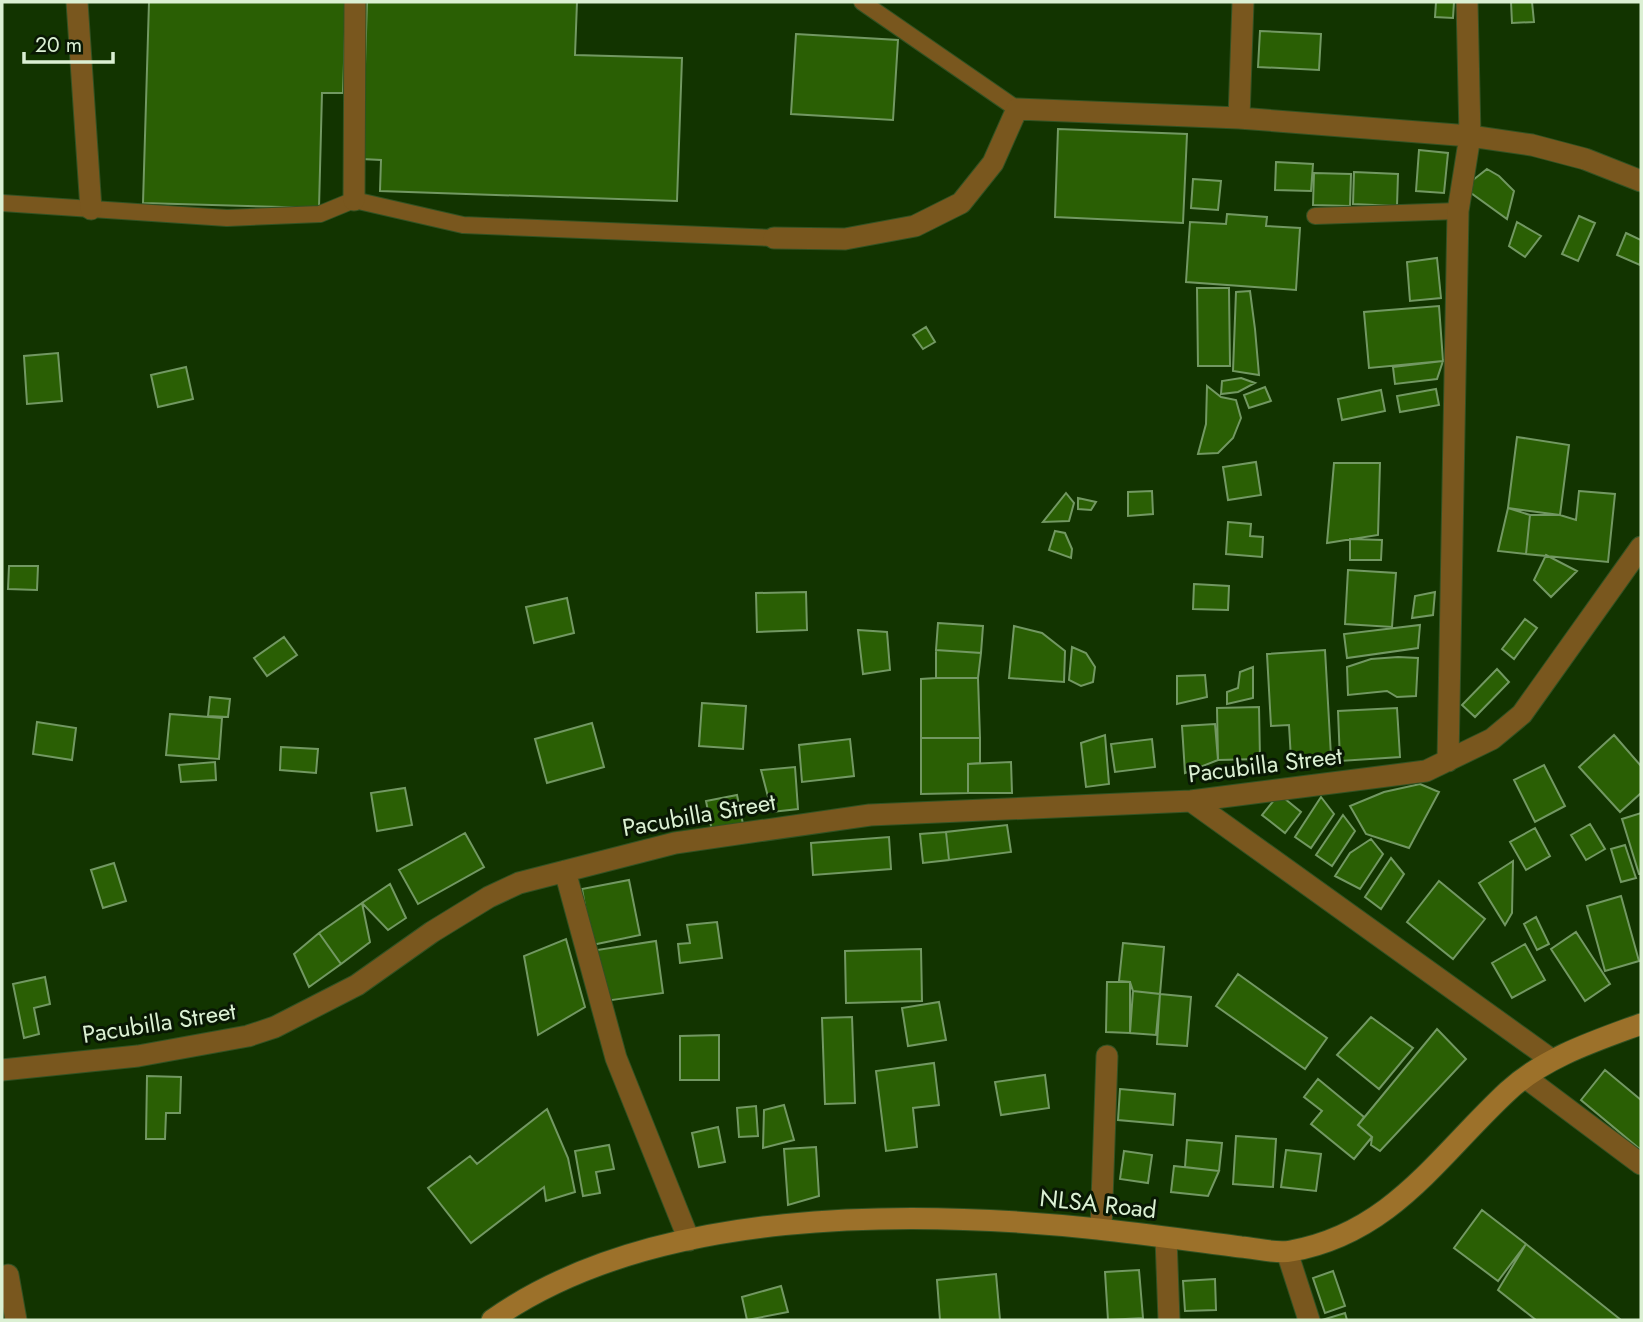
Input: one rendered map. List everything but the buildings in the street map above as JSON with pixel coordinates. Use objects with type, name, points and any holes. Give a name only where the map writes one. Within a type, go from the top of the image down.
[{"type":"main road","name":"NLSA Road","points":[[492,1320],[554,1282],[605,1262],[689,1240],[772,1227],[920,1218],[993,1219],[1101,1229],[1287,1252],[1358,1228],[1393,1206],[1433,1170],[1510,1090],[1526,1078],[1552,1060],[1641,1024]]},
{"type":"street","points":[[77,2],[91,209]]},
{"type":"street","points":[[354,200],[355,2]]},
{"type":"street","points":[[1239,118],[1243,2]]},
{"type":"street","points":[[1448,761],[1458,211],[1469,136],[1466,2]]},
{"type":"street","points":[[774,238],[845,239],[915,226],[961,203],[993,163],[1017,109],[1239,118],[1469,136],[1532,145],[1586,159],[1641,181]]},
{"type":"street","name":"Pacubilla Street","points":[[2,1070],[138,1056],[266,1030],[357,985],[489,897],[519,883],[675,843],[870,814],[1191,801],[1426,771],[1492,739],[1522,714],[1641,547]]},
{"type":"street","points":[[1191,801],[1552,1060]]},
{"type":"street","points":[[565,871],[616,1058],[689,1240]]},
{"type":"street","points":[[1101,1229],[1107,1056]]},
{"type":"street","points":[[1526,1078],[1641,1164]]},
{"type":"street","points":[[1166,1238],[1169,1320]]},
{"type":"street","points":[[1287,1252],[1309,1320]]},
{"type":"street","points":[[8,1275],[16,1320]]},
{"type":"lane","points":[[862,2],[1017,109]]},
{"type":"lane","points":[[2,203],[241,217],[320,214],[354,200],[463,225],[774,238]]},
{"type":"lane","points":[[1315,216],[1458,211]]}]
